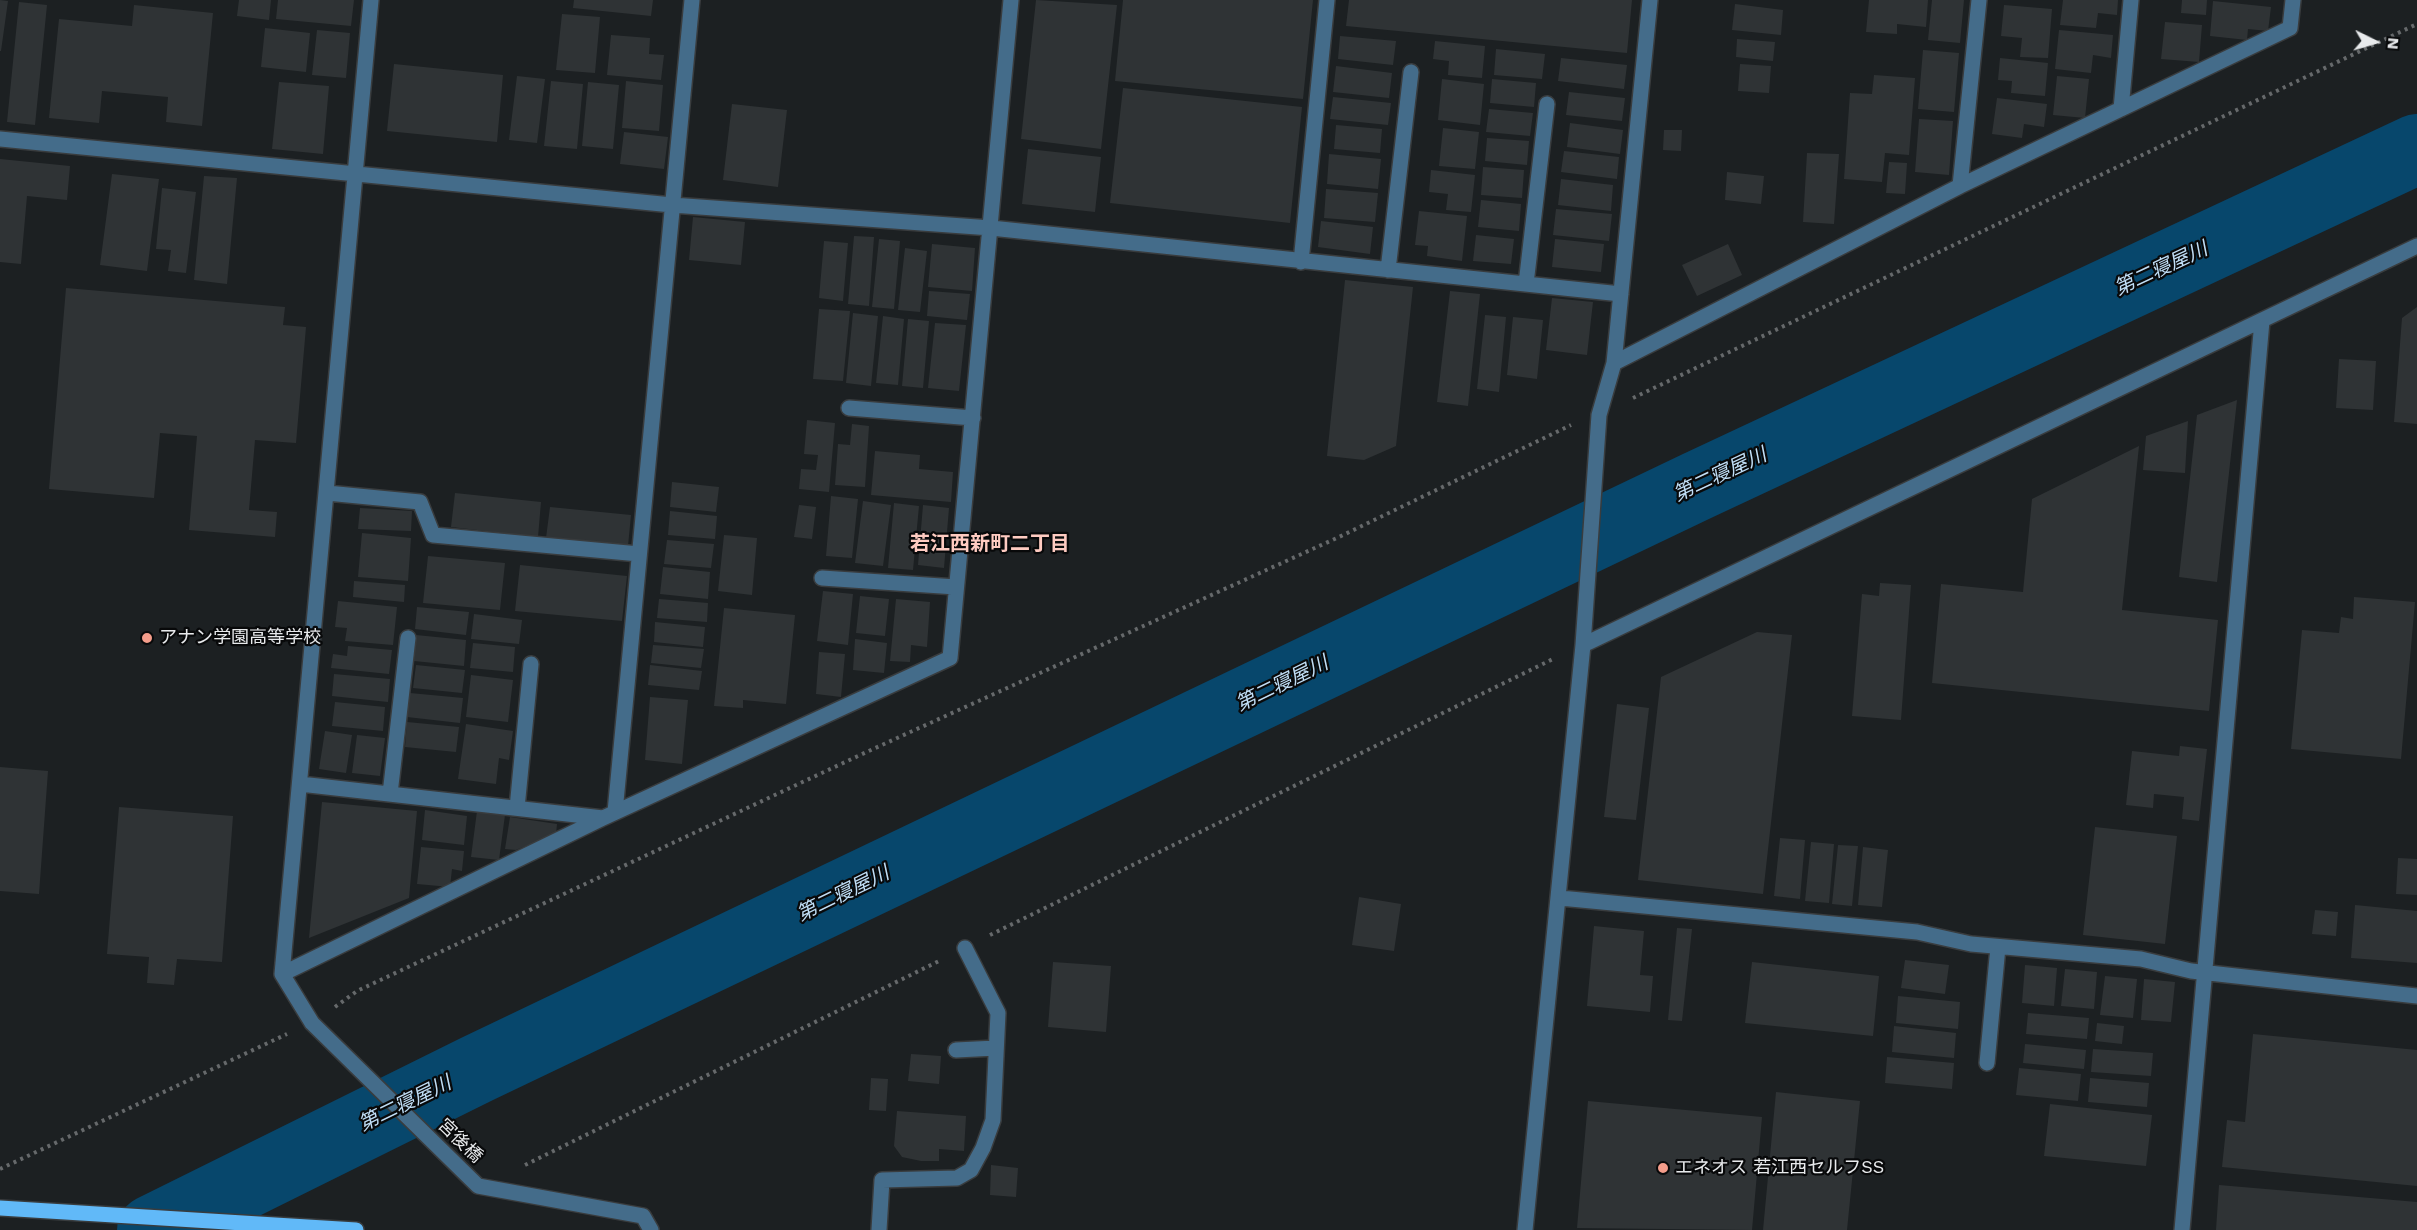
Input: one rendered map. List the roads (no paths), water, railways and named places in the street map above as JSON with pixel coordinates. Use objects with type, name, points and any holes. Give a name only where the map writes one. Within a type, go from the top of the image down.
[{"type":"main road","points":[[0,1208],[356,1230]]},
{"type":"street","points":[[282,975],[371,0]]},
{"type":"street","points":[[609,815],[639,555],[693,0]]},
{"type":"street","points":[[282,975],[609,815],[950,658],[1011,0]]},
{"type":"street","points":[[1301,262],[1327,0]]},
{"type":"street","points":[[1525,1230],[1560,898],[1583,645],[1599,415],[1614,363],[1650,0]]},
{"type":"street","points":[[1960,186],[1979,0]]},
{"type":"street","points":[[2121,109],[2131,0]]},
{"type":"street","points":[[1614,363],[1960,186],[2290,28],[2293,0]]},
{"type":"street","points":[[1388,270],[1411,72]]},
{"type":"street","points":[[1526,284],[1547,104]]},
{"type":"street","points":[[0,139],[672,205],[991,228],[1621,294]]},
{"type":"street","points":[[1583,645],[2417,246]]},
{"type":"street","points":[[2182,1230],[2262,321]]},
{"type":"street","points":[[849,408],[973,418]]},
{"type":"street","points":[[327,493],[420,502],[433,535],[639,555]]},
{"type":"street","points":[[822,578],[957,587]]},
{"type":"street","points":[[390,794],[408,638]]},
{"type":"street","points":[[517,808],[531,664]]},
{"type":"street","points":[[300,784],[517,808],[609,815]]},
{"type":"street","points":[[1560,898],[1917,932],[1971,944],[2141,959],[2205,973],[2417,996]]},
{"type":"street","points":[[1987,1063],[1998,947]]},
{"type":"street","points":[[879,1230],[882,1180],[957,1178],[971,1170],[983,1148],[993,1120],[998,1013],[965,948]]},
{"type":"street","name":"宮後橋","points":[[282,975],[312,1023],[478,1186],[643,1216],[651,1230]]},
{"type":"street","points":[[956,1050],[996,1048]]},
{"type":"waterway","name":"第二寝屋川","points":[[152,1230],[477,1069],[1697,486],[2417,149]]},
{"type":"place","name":"アナン学園高等学校","points":[[147,638]]},
{"type":"place","name":"エネオス 若江西セルフSS","points":[[1663,1168]]},
{"type":"district","name":"若江西新町二丁目","points":[[990,544]]}]
